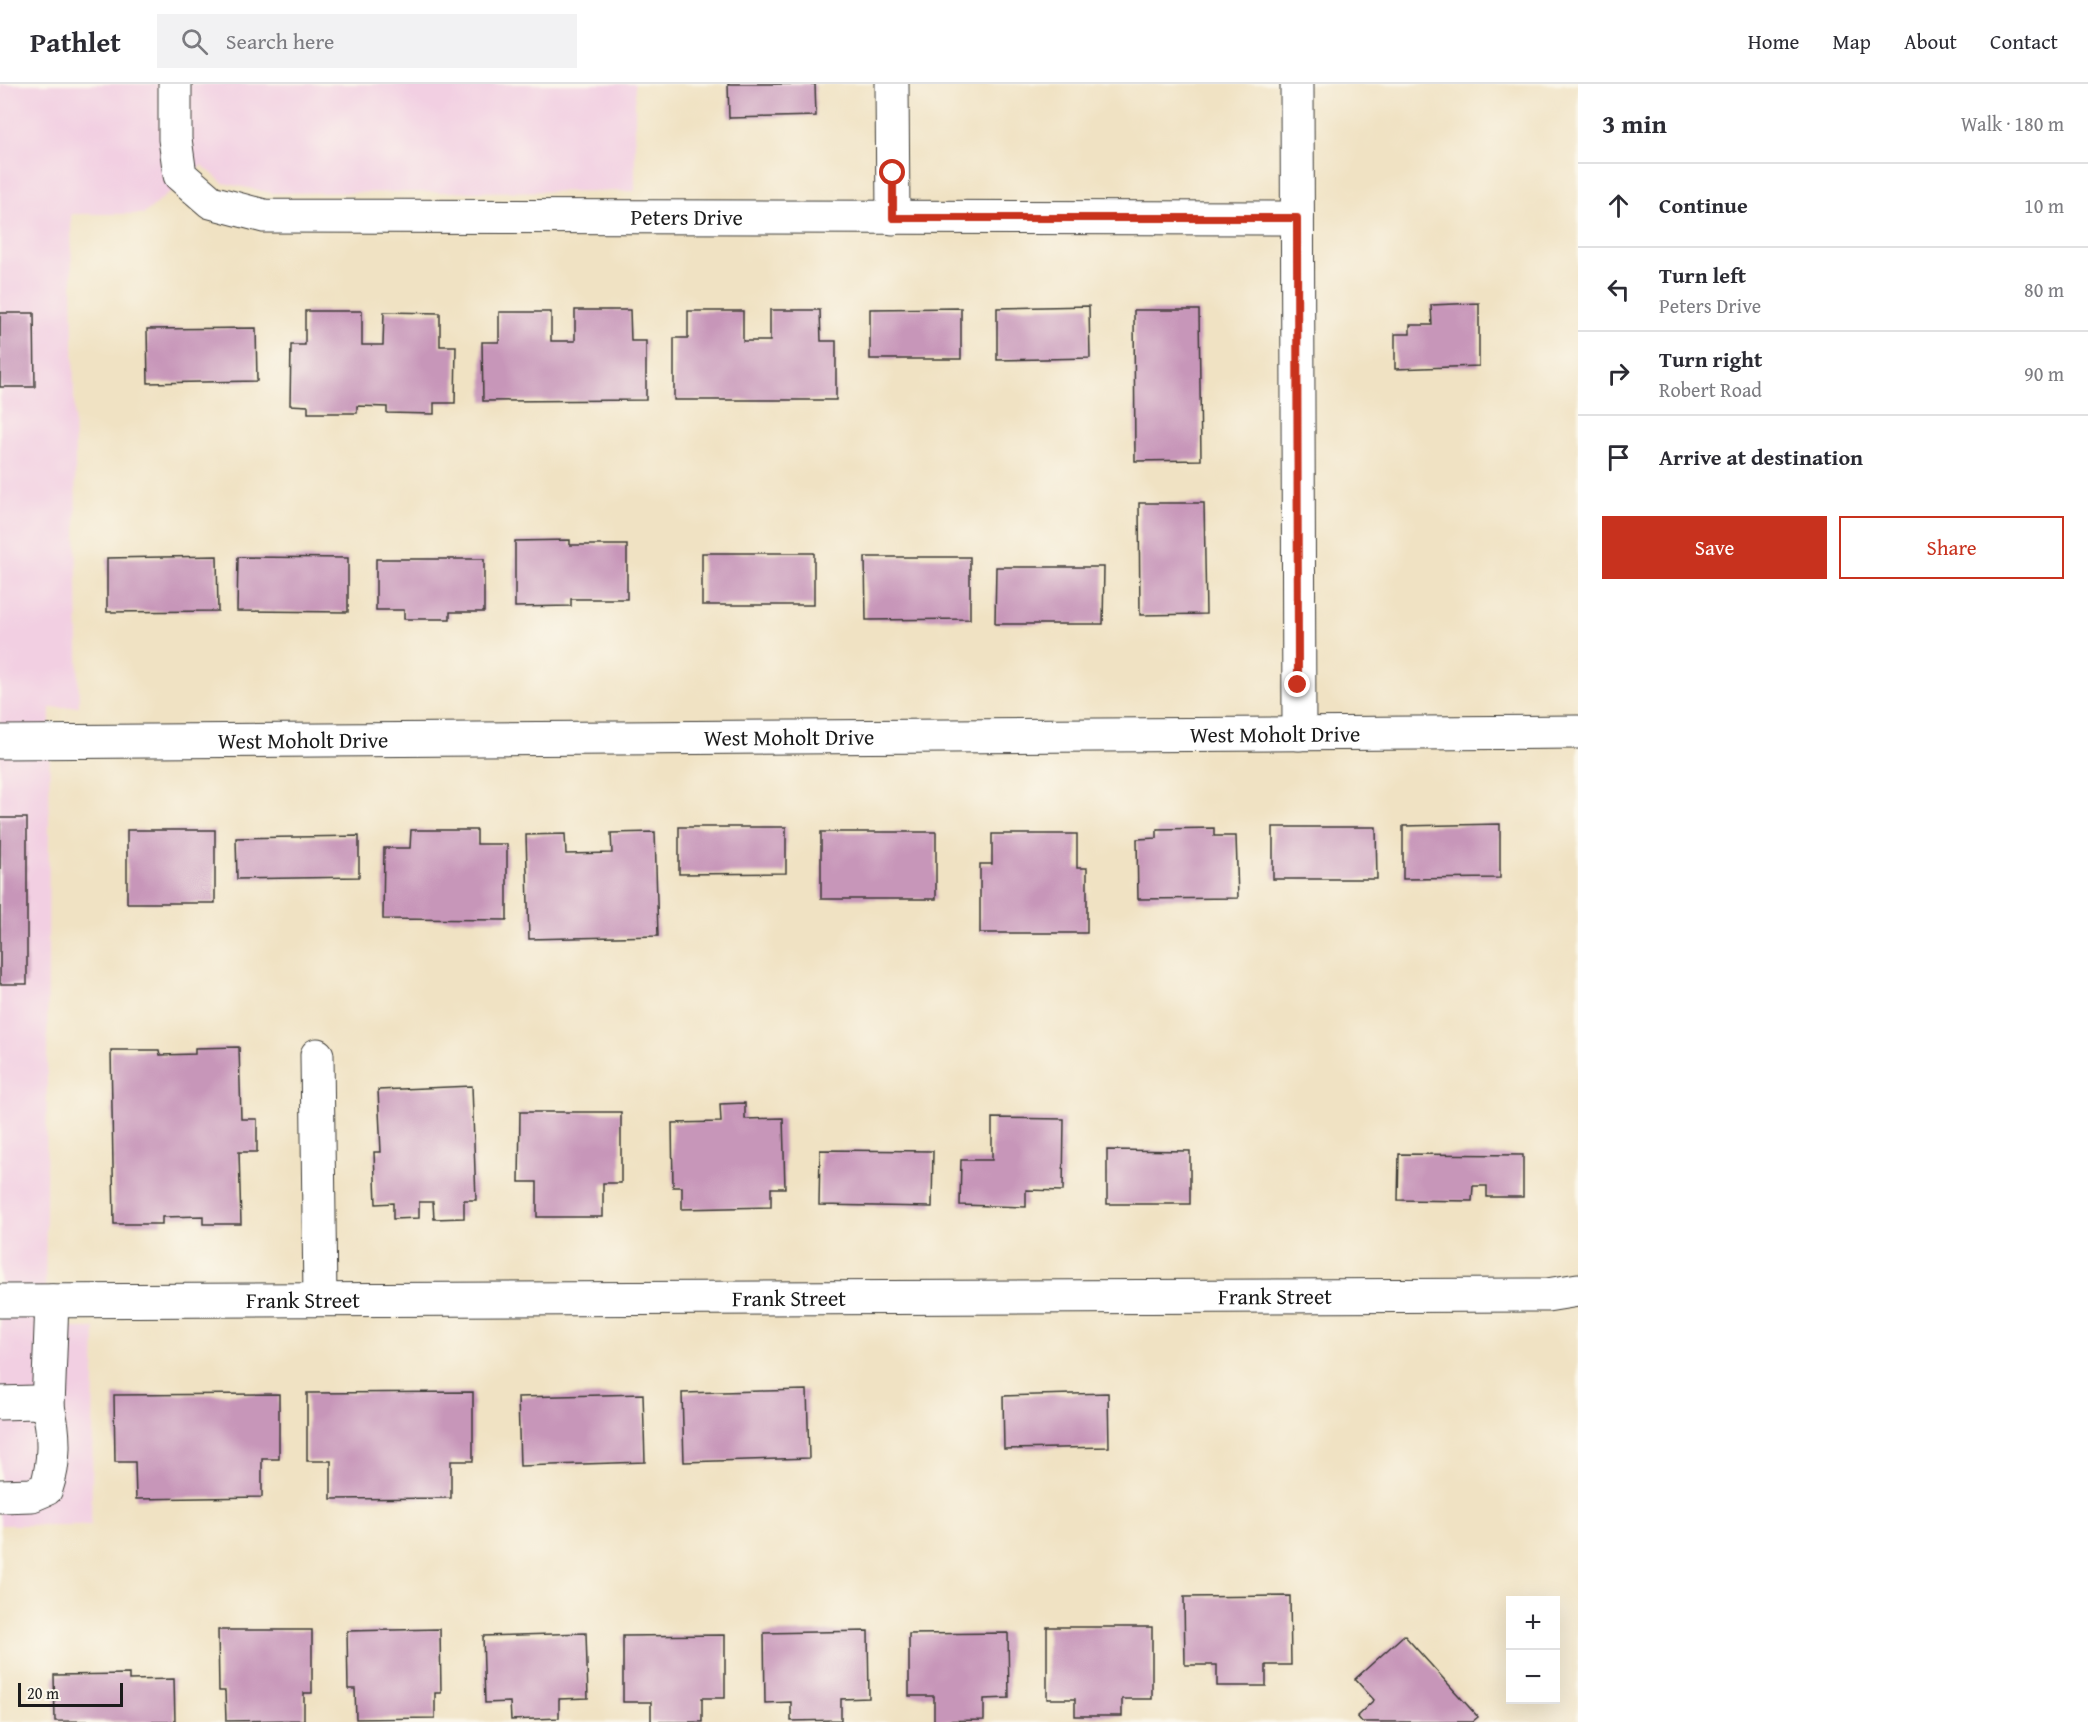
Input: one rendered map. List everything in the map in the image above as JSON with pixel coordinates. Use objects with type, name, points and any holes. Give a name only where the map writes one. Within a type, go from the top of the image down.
[{"type":"street","name":"Peters Drive","points":[[175,84],[175,139],[180,175],[211,202],[264,216],[1297,218]]},
{"type":"street","points":[[892,84],[893,218]]},
{"type":"street","points":[[1297,84],[1299,734]]},
{"type":"street","name":"West Moholt Drive","points":[[0,742],[1578,732]]},
{"type":"street","points":[[317,1055],[320,1299]]},
{"type":"street","name":"Frank Street","points":[[0,1301],[1547,1295],[1578,1290]]},
{"type":"street","points":[[0,1496],[32,1495],[46,1489],[52,1472],[52,1422],[48,1407],[52,1301]]},
{"type":"street","points":[[0,1403],[34,1402],[48,1407]]},
{"type":"shaded area","points":[[0,84],[635,84],[635,191],[272,193],[223,183],[202,165],[144,214],[71,214],[79,706],[50,708],[45,1328],[95,1328],[91,1525],[0,1525]]},
{"type":"building","points":[[728,84],[815,84],[816,116],[729,118]]},
{"type":"building","points":[[1479,303],[1479,366],[1395,369],[1395,334],[1410,334],[1410,325],[1432,325],[1431,305]]},
{"type":"building","points":[[1089,306],[1090,358],[997,360],[997,308]]},
{"type":"building","points":[[961,308],[961,359],[870,359],[870,309]]},
{"type":"building","points":[[575,310],[630,310],[631,341],[646,341],[646,400],[483,401],[482,342],[499,342],[499,312],[551,312],[551,341],[575,341]]},
{"type":"building","points":[[770,310],[820,310],[821,341],[836,341],[836,400],[674,400],[674,338],[688,338],[688,311],[743,311],[743,341],[770,341]]},
{"type":"building","points":[[1134,310],[1199,310],[1201,460],[1135,461]]},
{"type":"building","points":[[305,311],[362,311],[362,345],[383,345],[384,312],[440,313],[440,346],[456,346],[455,403],[434,403],[434,414],[387,413],[387,407],[357,406],[357,413],[308,413],[308,406],[290,405],[291,345],[305,345]]},
{"type":"building","points":[[0,313],[34,313],[35,387],[0,387]]},
{"type":"building","points":[[256,328],[257,381],[148,383],[147,329]]},
{"type":"building","points":[[1139,503],[1204,503],[1206,614],[1140,615]]},
{"type":"building","points":[[570,540],[570,545],[627,545],[627,599],[571,599],[571,606],[515,607],[515,541]]},
{"type":"building","points":[[702,553],[814,553],[814,605],[702,605]]},
{"type":"building","points":[[217,556],[218,611],[107,612],[107,558]]},
{"type":"building","points":[[238,557],[348,558],[348,612],[237,611]]},
{"type":"building","points":[[865,557],[970,557],[970,619],[866,620]]},
{"type":"building","points":[[376,559],[484,559],[484,612],[450,612],[450,619],[404,619],[404,610],[376,610]]},
{"type":"building","points":[[996,567],[1104,567],[1103,624],[995,624]]},
{"type":"building","points":[[0,818],[27,818],[27,984],[0,984]]},
{"type":"building","points":[[1500,824],[1500,878],[1403,879],[1403,826]]},
{"type":"building","points":[[679,827],[786,827],[786,873],[679,874]]},
{"type":"building","points":[[1273,827],[1376,827],[1377,879],[1273,879]]},
{"type":"building","points":[[1214,828],[1214,836],[1236,836],[1238,898],[1138,899],[1137,839],[1157,838],[1157,829]]},
{"type":"building","points":[[127,830],[215,830],[215,903],[127,903]]},
{"type":"building","points":[[411,830],[477,830],[477,844],[507,844],[507,920],[383,919],[384,848],[410,848]]},
{"type":"building","points":[[655,832],[658,936],[529,939],[526,835],[565,834],[566,854],[612,853],[611,833]]},
{"type":"building","points":[[821,832],[936,832],[936,899],[821,899]]},
{"type":"building","points":[[992,834],[1077,834],[1077,868],[1087,868],[1087,933],[980,933],[980,864],[992,864]]},
{"type":"building","points":[[359,836],[359,877],[237,879],[236,838]]},
{"type":"building","points":[[239,1047],[241,1119],[257,1119],[257,1152],[239,1152],[241,1224],[203,1224],[203,1216],[162,1217],[162,1224],[114,1224],[111,1050],[159,1050],[160,1055],[195,1054],[195,1048]]},
{"type":"building","points":[[472,1086],[476,1200],[464,1200],[464,1218],[434,1219],[433,1202],[419,1202],[419,1218],[393,1219],[393,1203],[376,1204],[374,1152],[381,1152],[378,1090]]},
{"type":"building","points":[[745,1103],[745,1119],[783,1118],[785,1188],[771,1188],[771,1207],[682,1209],[682,1187],[673,1187],[672,1123],[721,1122],[720,1104]]},
{"type":"building","points":[[520,1112],[621,1112],[621,1183],[603,1183],[603,1217],[537,1217],[537,1182],[519,1182]]},
{"type":"building","points":[[992,1118],[1064,1119],[1063,1191],[1026,1190],[1026,1207],[960,1205],[961,1160],[992,1160]]},
{"type":"building","points":[[820,1150],[933,1151],[932,1207],[819,1205]]},
{"type":"building","points":[[1107,1150],[1190,1151],[1190,1204],[1107,1204]]},
{"type":"building","points":[[1399,1154],[1523,1155],[1523,1197],[1487,1197],[1487,1186],[1473,1186],[1472,1201],[1398,1200]]},
{"type":"building","points":[[807,1390],[809,1458],[684,1462],[682,1393]]},
{"type":"building","points":[[473,1392],[473,1461],[451,1461],[451,1498],[331,1499],[331,1461],[307,1461],[307,1393]]},
{"type":"building","points":[[1108,1393],[1109,1447],[1004,1449],[1003,1396]]},
{"type":"building","points":[[279,1394],[279,1459],[262,1459],[262,1497],[136,1499],[135,1462],[115,1462],[114,1395]]},
{"type":"building","points":[[643,1394],[645,1462],[520,1466],[518,1397]]},
{"type":"building","points":[[1290,1596],[1291,1665],[1266,1665],[1266,1686],[1217,1686],[1217,1665],[1185,1665],[1184,1597]]},
{"type":"building","points":[[1047,1627],[1152,1627],[1152,1699],[1122,1699],[1122,1716],[1075,1716],[1075,1699],[1047,1699]]},
{"type":"building","points":[[440,1629],[441,1693],[435,1693],[435,1718],[356,1719],[355,1689],[348,1689],[347,1631]]},
{"type":"building","points":[[218,1630],[312,1630],[312,1693],[304,1693],[304,1720],[226,1721],[225,1691],[219,1691]]},
{"type":"building","points":[[868,1631],[869,1698],[841,1699],[841,1720],[791,1721],[791,1702],[765,1703],[764,1633]]},
{"type":"building","points":[[586,1633],[588,1698],[559,1699],[559,1718],[511,1720],[510,1702],[485,1703],[483,1636]]},
{"type":"building","points":[[1008,1633],[1009,1698],[984,1699],[984,1720],[934,1721],[934,1696],[909,1696],[909,1634]]},
{"type":"building","points":[[725,1635],[725,1698],[702,1698],[702,1722],[651,1722],[651,1702],[623,1702],[623,1636]]},
{"type":"building","points":[[1404,1635],[1478,1717],[1472,1722],[1362,1722],[1357,1716],[1374,1700],[1355,1679]]},
{"type":"building","points":[[129,1674],[129,1680],[174,1679],[175,1722],[55,1721],[54,1675]]},
{"type":"route","points":[[893,173],[893,218],[1297,218],[1298,685]]}]
